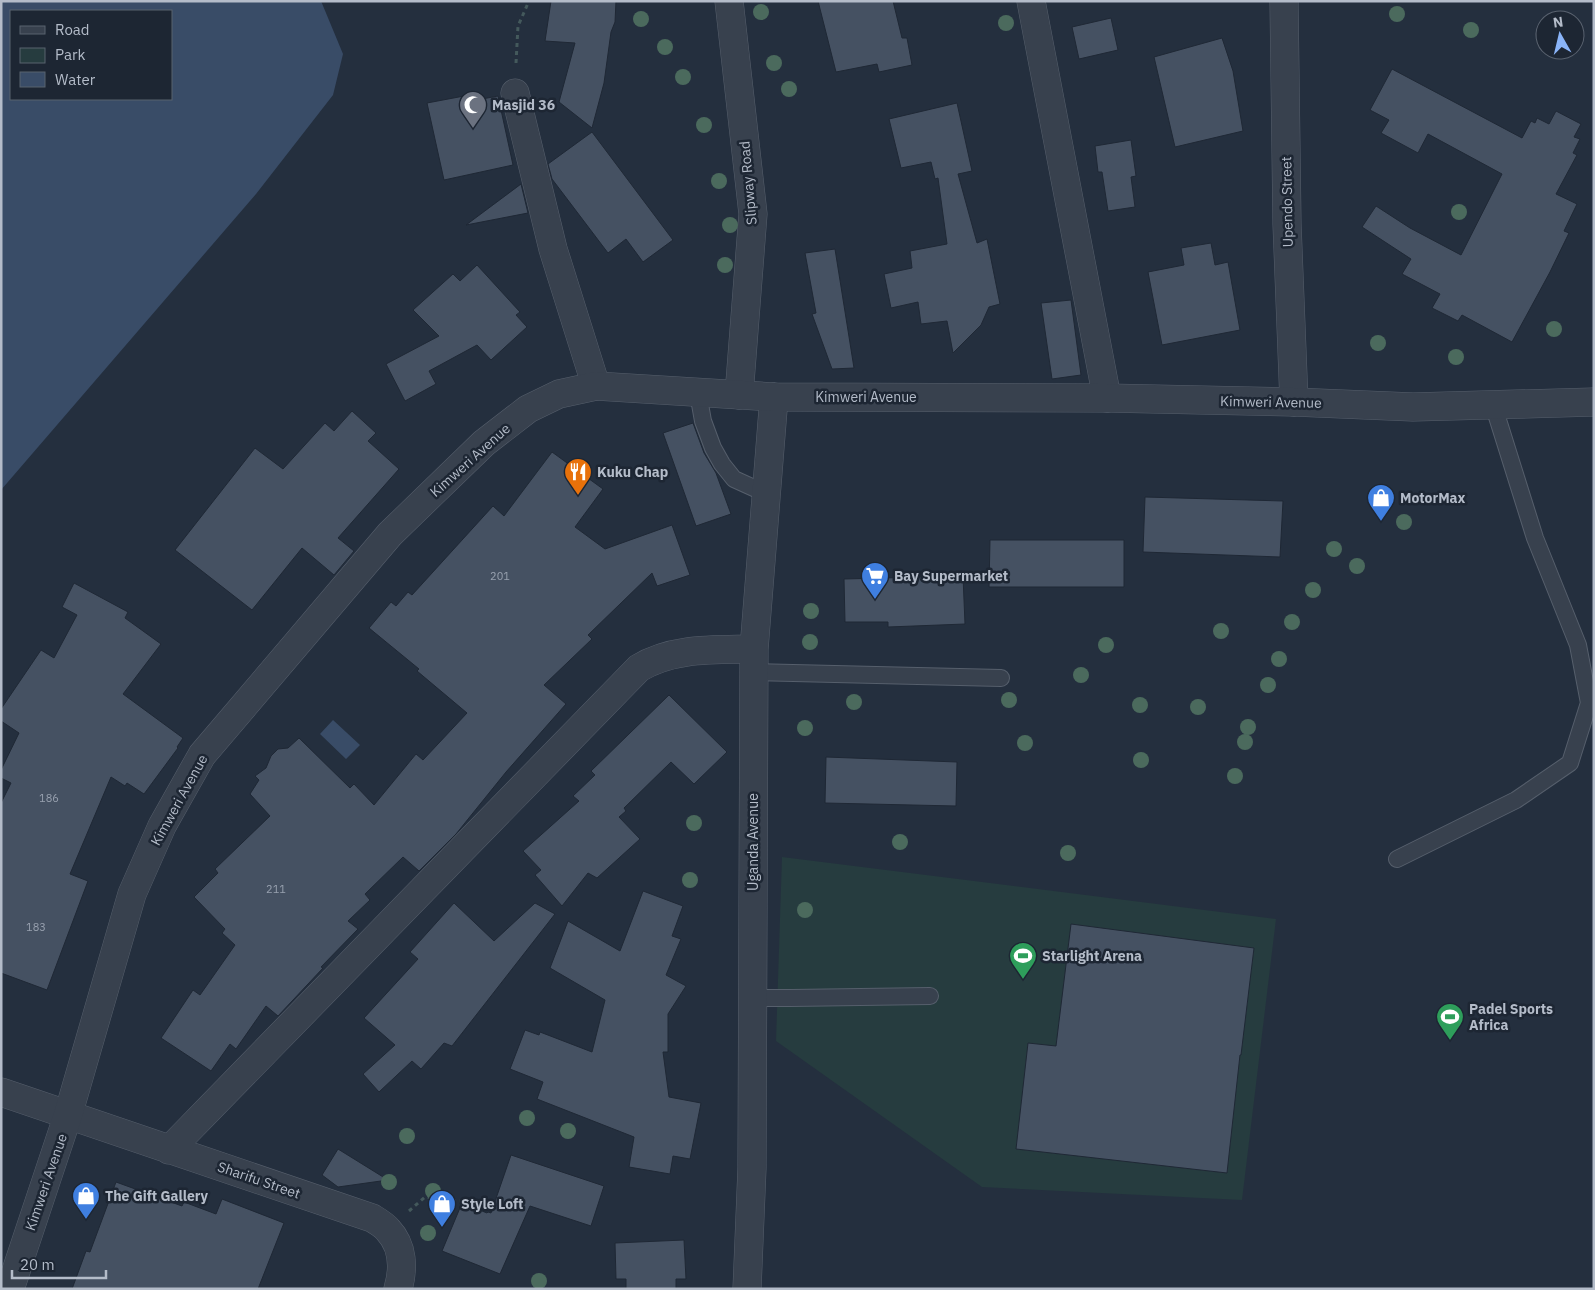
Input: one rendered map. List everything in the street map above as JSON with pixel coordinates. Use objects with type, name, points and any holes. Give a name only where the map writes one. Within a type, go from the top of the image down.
[{"type":"street","name":"Slipway Road","points":[[728,1],[753,214],[739,396]]},
{"type":"street","points":[[1032,1],[1107,398]]},
{"type":"street","name":"Upendo Street","points":[[1284,1],[1287,224],[1294,402]]},
{"type":"street","points":[[515,93],[553,250],[596,386]]},
{"type":"street","name":"Kimweri Avenue","points":[[10,1289],[68,1115],[132,894],[162,826],[202,755],[390,534],[484,443],[528,409],[559,394],[596,386],[774,397],[1107,398],[1413,407],[1594,402]]},
{"type":"street","name":"Uganda Avenue","points":[[747,1289],[752,1168],[754,661],[774,397]]},
{"type":"street","points":[[169,1150],[639,668],[650,661],[670,654],[704,651],[754,661]]},
{"type":"street","name":"Sharifu Street","points":[[1,1092],[372,1218],[388,1229]]},
{"type":"street","points":[[388,1229],[398,1244],[402,1262],[398,1289]]},
{"type":"lane","points":[[698,393],[703,421],[713,448],[722,464],[734,479],[768,494]]},
{"type":"lane","points":[[1398,859],[1516,800],[1570,763],[1590,703],[1578,645],[1535,538],[1492,404]]},
{"type":"lane","points":[[754,661],[1000,678]]},
{"type":"lane","points":[[752,998],[930,996]]},
{"type":"path","points":[[515,93],[518,26],[529,1]]},
{"type":"path","points":[[388,1229],[425,1197],[468,1202]]},
{"type":"green space","name":"Starlight Arena","points":[[782,857],[1276,919],[1242,1200],[982,1187],[776,1041]]},
{"type":"water","points":[[1,1],[321,1],[343,54],[333,95],[256,194],[1,490]]},
{"type":"water","points":[[333,720],[360,745],[346,759],[320,734]]},
{"type":"building","points":[[551,1],[616,1],[615,22],[611,32],[604,83],[592,128],[559,102],[575,43],[545,41]]},
{"type":"building","points":[[818,1],[893,1],[902,38],[907,38],[912,65],[879,72],[877,64],[836,72]]},
{"type":"building","points":[[1111,18],[1118,50],[1079,59],[1072,27]]},
{"type":"building","points":[[1222,38],[1233,71],[1243,131],[1175,147],[1154,57]]},
{"type":"building","points":[[1392,69],[1522,138],[1531,121],[1535,123],[1537,118],[1549,124],[1556,111],[1581,124],[1574,137],[1580,139],[1573,153],[1577,155],[1556,194],[1577,204],[1564,231],[1569,233],[1512,342],[1462,315],[1458,321],[1432,308],[1440,294],[1402,274],[1411,259],[1362,227],[1376,206],[1410,228],[1461,255],[1502,174],[1428,134],[1418,153],[1381,133],[1389,120],[1370,110]]},
{"type":"building","points":[[464,96],[466,102],[498,96],[513,165],[444,180],[427,103]]},
{"type":"building","points":[[957,103],[972,171],[958,174],[977,243],[987,239],[1000,304],[989,307],[981,325],[953,353],[947,321],[921,324],[918,302],[891,308],[884,274],[912,268],[910,251],[947,244],[938,178],[935,179],[931,162],[901,168],[889,119]]},
{"type":"building","points":[[592,132],[673,240],[643,262],[626,239],[608,253],[552,179],[548,164]]},
{"type":"building","points":[[1131,140],[1136,176],[1131,177],[1135,207],[1108,211],[1102,172],[1098,172],[1095,146]]},
{"type":"building","points":[[521,184],[528,213],[466,225]]},
{"type":"building","points":[[1211,243],[1215,265],[1228,262],[1240,330],[1162,345],[1148,272],[1184,265],[1181,248]]},
{"type":"building","points":[[835,249],[854,368],[832,369],[812,314],[816,313],[805,253]]},
{"type":"building","points":[[477,265],[520,312],[516,315],[527,327],[491,360],[477,345],[429,371],[436,384],[405,401],[386,364],[439,336],[413,310],[453,274],[460,281]]},
{"type":"building","points":[[1071,300],[1081,375],[1052,379],[1041,303]]},
{"type":"building","points":[[352,411],[376,433],[368,441],[399,469],[338,538],[354,551],[334,575],[302,548],[252,610],[175,550],[255,448],[283,469],[325,423],[334,431]]},
{"type":"building","points":[[693,423],[704,453],[716,473],[731,514],[696,526],[663,433]]},
{"type":"building","points":[[552,452],[603,489],[575,527],[605,549],[672,525],[690,575],[657,586],[652,573],[588,635],[592,639],[544,685],[566,704],[506,772],[456,834],[419,871],[403,857],[365,894],[370,900],[348,921],[358,929],[321,967],[323,968],[278,1016],[266,1006],[236,1049],[230,1044],[211,1071],[161,1038],[193,990],[200,995],[235,945],[222,933],[225,929],[194,897],[218,873],[215,869],[270,816],[250,794],[259,780],[255,776],[266,768],[271,756],[278,749],[288,748],[299,738],[350,788],[354,784],[374,805],[416,754],[423,760],[467,713],[417,671],[419,669],[369,628],[391,602],[396,606],[408,592],[412,595],[493,506],[504,516]]},
{"type":"building","points":[[1145,497],[1283,501],[1280,557],[1143,552]]},
{"type":"building","points":[[990,540],[1124,540],[1124,587],[989,587]]},
{"type":"building","points":[[963,576],[965,624],[888,627],[888,622],[845,622],[844,579]]},
{"type":"building","points":[[74,583],[128,612],[125,618],[161,644],[123,694],[183,738],[178,748],[144,794],[127,783],[125,786],[111,777],[70,874],[88,881],[47,990],[1,973],[1,803],[11,783],[1,778],[1,770],[19,733],[1,721],[1,709],[41,650],[54,658],[77,615],[62,607]]},
{"type":"building","points":[[669,695],[727,752],[694,784],[671,762],[624,808],[626,811],[619,817],[640,839],[597,878],[588,873],[562,906],[535,875],[541,870],[523,851],[579,801],[573,796],[595,775],[591,771]]},
{"type":"building","points":[[826,757],[957,762],[956,806],[825,803]]},
{"type":"building","points":[[643,891],[683,906],[672,936],[681,939],[666,975],[686,986],[668,1014],[668,1052],[663,1052],[669,1097],[701,1103],[690,1159],[673,1156],[670,1174],[629,1167],[634,1137],[537,1099],[543,1082],[510,1069],[525,1030],[539,1035],[540,1032],[592,1052],[605,1000],[550,968],[568,921],[620,951]]},
{"type":"building","points":[[454,903],[494,941],[535,903],[555,914],[452,1046],[444,1043],[421,1069],[412,1061],[379,1092],[363,1074],[395,1045],[364,1018],[418,959],[410,952]]},
{"type":"building","points":[[1071,924],[1254,948],[1227,1173],[1016,1149],[1028,1043],[1056,1046]]},
{"type":"building","points":[[338,1149],[388,1180],[338,1187],[322,1175]]},
{"type":"building","points":[[511,1155],[604,1186],[591,1226],[530,1206],[500,1274],[442,1251],[462,1203],[491,1213]]},
{"type":"building","points":[[116,1182],[182,1206],[184,1202],[216,1214],[222,1199],[284,1223],[258,1289],[72,1289],[86,1251],[90,1252]]},
{"type":"building","points":[[684,1240],[686,1279],[676,1279],[676,1289],[626,1289],[626,1279],[616,1279],[615,1243]]},
{"type":"place","name":"Masjid 36","points":[[473,129]]},
{"type":"place","name":"Kuku Chap","points":[[578,496]]},
{"type":"place","name":"MotorMax","points":[[1381,522]]},
{"type":"place","name":"Bay Supermarket","points":[[875,600]]},
{"type":"place","name":"Starlight Arena","points":[[1023,980]]},
{"type":"place","name":"Padel Sports Africa","points":[[1450,1041]]},
{"type":"place","name":"The Gift Gallery","points":[[86,1220]]},
{"type":"place","name":"Style Loft","points":[[442,1228]]}]
